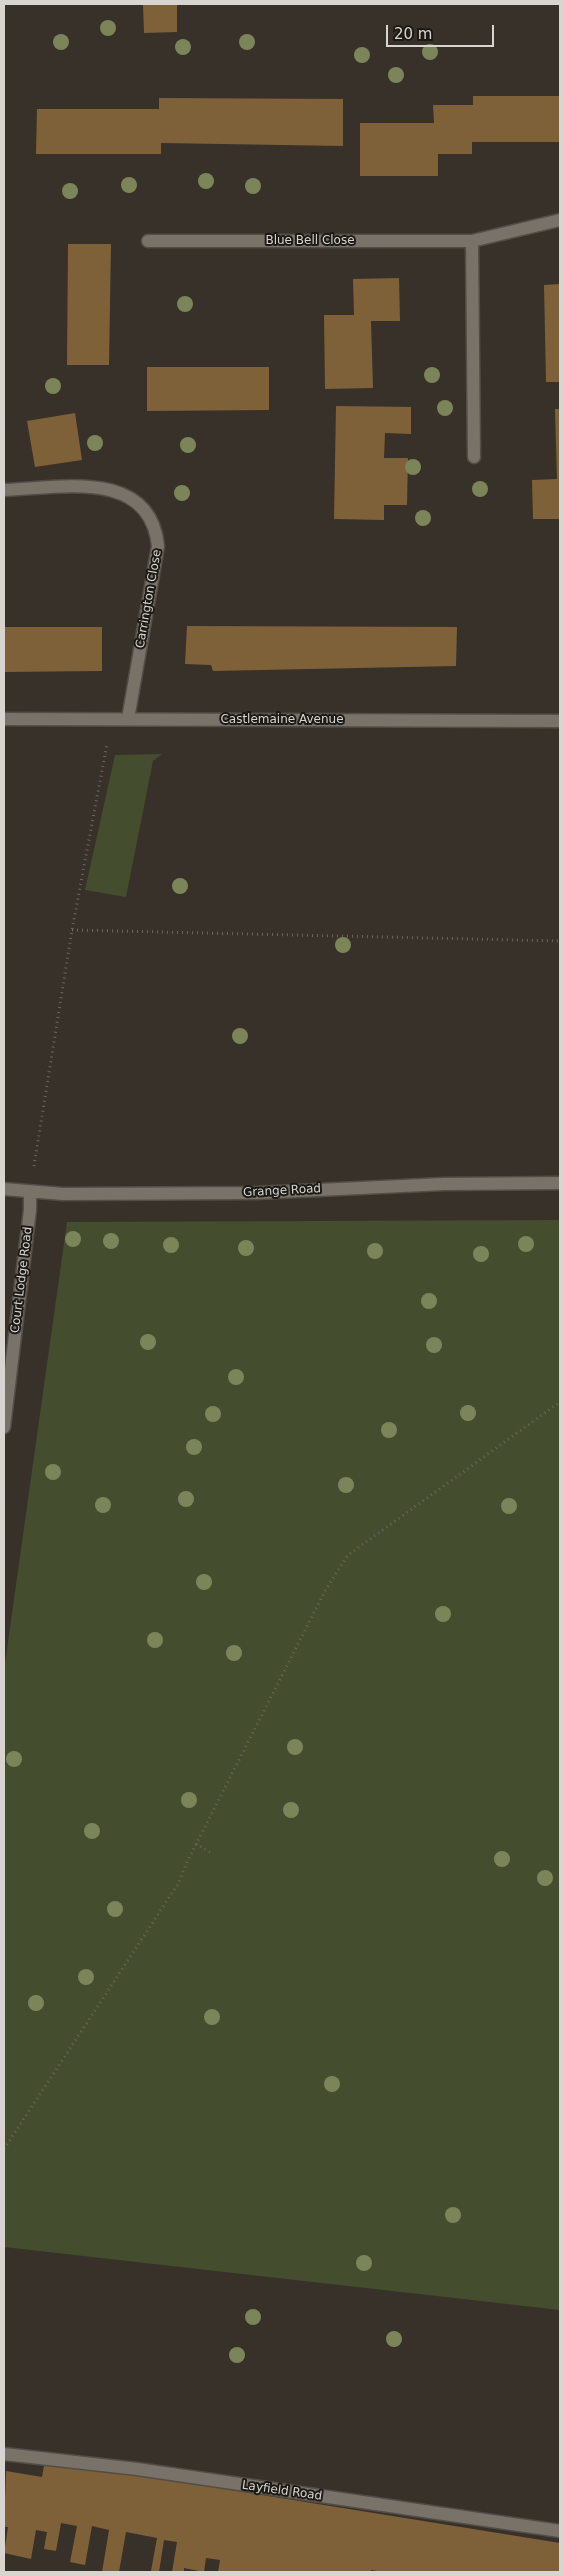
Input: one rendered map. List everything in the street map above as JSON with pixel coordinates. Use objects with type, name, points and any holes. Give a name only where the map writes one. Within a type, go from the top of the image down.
[{"type":"street","name":"Blue Bell Close","points":[[148,241],[472,241],[560,220]]},
{"type":"street","points":[[472,241],[474,457]]},
{"type":"street","name":"Carrington Close","points":[[4,490],[100,487],[133,498],[147,511],[156,529],[158,546],[128,719]]},
{"type":"street","name":"Castlemaine Avenue","points":[[4,719],[560,721]]},
{"type":"street","name":"Grange Road","points":[[4,1189],[30,1192],[256,1193],[444,1184],[560,1183]]},
{"type":"street","name":"Court Lodge Road","points":[[4,1427],[30,1210],[30,1192]]},
{"type":"street","name":"Layfield Road","points":[[4,2454],[137,2469],[560,2531]]},
{"type":"path","points":[[30,1192],[72,930],[112,719]]},
{"type":"path","points":[[72,930],[560,941]]},
{"type":"path","points":[[4,2149],[178,1884],[196,1844],[326,1589],[348,1555],[560,1402]]},
{"type":"path","points":[[196,1844],[213,1854]]},
{"type":"green space","points":[[162,754],[153,761],[126,897],[85,890],[115,755]]},
{"type":"green space","points":[[560,1220],[560,2310],[4,2247],[4,1670],[67,1222]]},
{"type":"building","points":[[143,4],[177,4],[177,32],[144,33]]},
{"type":"building","points":[[473,96],[560,96],[560,142],[472,142],[472,154],[438,154],[438,176],[360,176],[360,123],[434,123],[433,105],[473,105]]},
{"type":"building","points":[[159,98],[343,99],[343,146],[161,143],[161,154],[36,154],[37,109],[159,109]]},
{"type":"building","points":[[68,244],[111,244],[109,365],[67,365]]},
{"type":"building","points":[[399,278],[400,321],[371,321],[373,388],[325,389],[324,315],[354,315],[353,279]]},
{"type":"building","points":[[560,284],[560,382],[546,382],[544,285]]},
{"type":"building","points":[[147,367],[269,367],[269,410],[147,411]]},
{"type":"building","points":[[336,406],[411,407],[411,434],[385,433],[384,458],[408,458],[407,505],[384,505],[384,520],[334,519]]},
{"type":"building","points":[[555,409],[560,409],[560,519],[533,519],[532,480],[557,479]]},
{"type":"building","points":[[75,413],[82,460],[35,467],[27,421]]},
{"type":"building","points":[[187,626],[457,627],[456,666],[213,671],[211,665],[185,664]]},
{"type":"building","points":[[4,627],[102,627],[102,671],[4,672]]},
{"type":"building","points":[[45,2460],[560,2543],[560,2572],[383,2572],[371,2570],[371,2572],[218,2572],[220,2560],[206,2558],[204,2572],[184,2568],[184,2572],[172,2572],[177,2542],[164,2540],[159,2572],[156,2572],[151,2571],[157,2538],[126,2532],[119,2572],[102,2572],[109,2530],[92,2526],[85,2565],[70,2562],[77,2526],[61,2523],[56,2551],[44,2549],[47,2532],[36,2530],[31,2559],[4,2553],[8,2527],[4,2527],[6,2471],[42,2477]]}]
